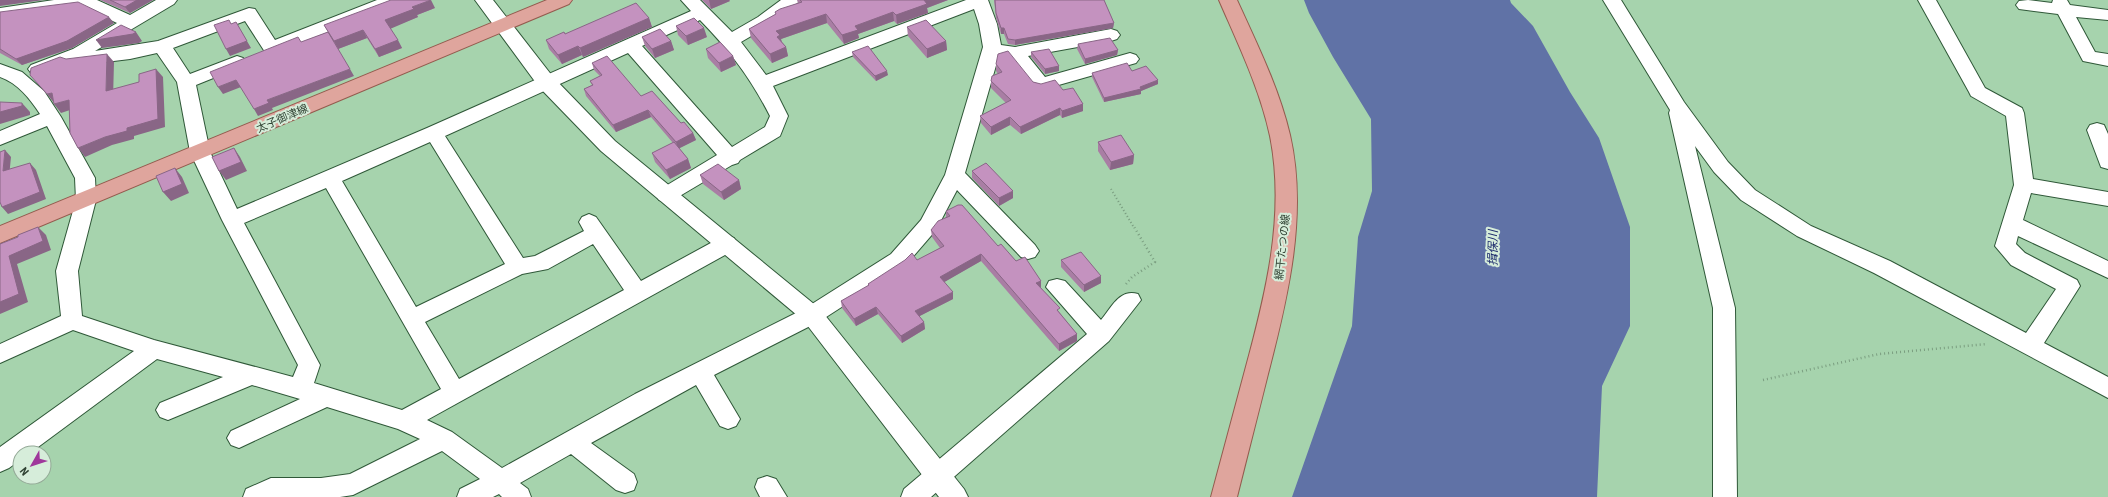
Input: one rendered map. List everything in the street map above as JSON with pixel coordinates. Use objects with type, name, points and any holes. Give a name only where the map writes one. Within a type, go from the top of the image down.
[{"type":"main road","name":"太子御津線","points":[[0,235],[563,0]]},
{"type":"main road","name":"網干たつの線","points":[[1224,497],[1277,297],[1286,226],[1285,177],[1280,136],[1268,97],[1228,0]]},
{"type":"street","points":[[56,62],[79,53],[168,0]]},
{"type":"street","points":[[186,82],[393,0]]},
{"type":"street","points":[[484,0],[546,82],[608,146],[812,315],[955,497]]},
{"type":"street","points":[[730,41],[764,21],[792,0]]},
{"type":"street","points":[[469,497],[501,481],[643,401],[812,315],[898,260],[928,225],[955,175],[992,47],[988,24],[979,0],[762,82]]},
{"type":"street","points":[[1612,0],[1677,106],[1721,167],[1748,195],[1804,231],[1882,267],[2108,388]]},
{"type":"street","points":[[1927,0],[1978,92],[2015,113],[2024,185],[2005,246],[2018,259],[2068,286],[2030,346]]},
{"type":"street","points":[[0,13],[90,3],[130,22]]},
{"type":"street","points":[[2025,5],[2062,5],[2108,15]]},
{"type":"street","points":[[2062,5],[2089,57],[2108,60]]},
{"type":"street","points":[[232,220],[434,133],[631,45],[695,6],[730,41],[762,82],[779,116],[773,131],[731,158],[666,195]]},
{"type":"street","points":[[8,73],[56,62],[130,53],[162,46],[249,13],[259,53]]},
{"type":"street","points":[[992,47],[1015,53],[1110,35]]},
{"type":"street","points":[[631,45],[731,158]]},
{"type":"street","points":[[162,46],[186,82],[200,152],[232,220],[309,365],[300,389]]},
{"type":"street","points":[[1015,53],[1041,84],[1130,60]]},
{"type":"street","points":[[8,73],[37,95],[52,117],[85,178],[86,200],[67,271],[72,321]]},
{"type":"street","points":[[1677,106],[1724,308],[1725,497]]},
{"type":"street","points":[[0,138],[52,117]]},
{"type":"street","points":[[2097,130],[2107,155]]},
{"type":"street","points":[[434,133],[518,267]]},
{"type":"street","points":[[955,175],[1028,251]]},
{"type":"street","points":[[330,177],[455,393]]},
{"type":"street","points":[[2024,185],[2108,199]]},
{"type":"street","points":[[2012,224],[2108,270]]},
{"type":"street","points":[[412,319],[518,267],[540,263],[593,227],[638,293]]},
{"type":"street","points":[[404,421],[727,244]]},
{"type":"street","points":[[1057,287],[1101,335]]},
{"type":"street","points":[[913,497],[1101,335],[1130,300]]},
{"type":"street","points":[[0,354],[72,321],[154,349],[300,389],[404,421],[444,439],[501,481],[519,497]]},
{"type":"street","points":[[0,461],[154,349]]},
{"type":"street","points":[[700,372],[728,420]]},
{"type":"street","points":[[168,410],[252,376]]},
{"type":"street","points":[[239,438],[326,397]]},
{"type":"street","points":[[255,497],[271,488],[321,489],[353,484],[444,439]]},
{"type":"street","points":[[573,440],[585,453],[625,482]]},
{"type":"path","points":[[1111,189],[1155,262],[1150,268],[1129,279],[1126,286],[1130,300]]},
{"type":"path","points":[[1763,380],[1879,354],[1990,344]]},
{"type":"water","name":"揖保川","points":[[1304,0],[1510,0],[1511,3],[1533,26],[1570,92],[1599,138],[1630,227],[1630,326],[1602,386],[1597,497],[1292,497],[1352,326],[1358,237],[1372,191],[1371,119],[1333,57],[1309,13]]},
{"type":"building","points":[[110,0],[137,0],[125,7]]},
{"type":"building","points":[[391,0],[431,0],[412,7],[414,9],[385,20],[398,40],[375,49],[363,30],[334,41],[324,25]]},
{"type":"building","points":[[800,0],[924,0],[927,4],[896,15],[893,12],[855,26],[858,30],[842,35],[826,14],[776,31],[780,35],[777,37],[786,47],[770,54],[749,29],[776,14],[775,12],[780,9],[802,2]]},
{"type":"building","points":[[995,0],[1104,0],[1114,23],[1015,40],[1008,39],[1004,28],[1001,28],[996,13]]},
{"type":"building","points":[[78,2],[109,17],[67,41],[16,59],[0,49],[0,12]]},
{"type":"building","points":[[636,3],[649,18],[580,48],[578,46],[558,55],[546,40],[564,32],[565,34]]},
{"type":"building","points":[[694,18],[704,28],[686,36],[676,26]]},
{"type":"building","points":[[229,20],[231,24],[236,22],[247,41],[226,49],[214,25]]},
{"type":"building","points":[[926,20],[946,41],[927,49],[907,27]]},
{"type":"building","points":[[121,25],[136,32],[133,34],[96,40]]},
{"type":"building","points":[[660,29],[671,41],[652,49],[642,37]]},
{"type":"building","points":[[328,32],[350,69],[267,100],[269,103],[254,109],[236,80],[218,87],[210,72],[298,37],[301,42]]},
{"type":"building","points":[[1110,38],[1118,50],[1085,59],[1078,44]]},
{"type":"building","points":[[720,42],[733,56],[719,63],[706,49]]},
{"type":"building","points":[[868,46],[887,71],[875,76],[852,52]]},
{"type":"building","points":[[1049,49],[1059,66],[1045,69],[1031,52]]},
{"type":"building","points":[[1008,51],[1033,82],[1041,84],[1055,80],[1063,90],[1073,88],[1083,104],[1062,111],[1060,108],[1020,127],[1010,117],[991,127],[980,116],[1011,100],[991,81],[992,76],[1002,72],[996,64],[998,54]]},
{"type":"building","points":[[107,54],[106,91],[139,82],[139,74],[156,69],[158,119],[127,128],[127,131],[105,137],[78,148],[70,133],[69,100],[54,104],[52,93],[47,94],[30,75],[31,68],[60,57],[66,59]]},
{"type":"building","points":[[607,56],[641,96],[652,91],[681,123],[684,122],[693,133],[676,142],[648,110],[613,125],[584,89],[593,85],[590,81],[602,75],[592,63]]},
{"type":"building","points":[[1127,63],[1132,71],[1146,66],[1158,80],[1140,87],[1141,89],[1104,98],[1092,73]]},
{"type":"building","points":[[0,102],[22,103],[22,106],[0,112]]},
{"type":"building","points":[[1121,135],[1134,155],[1111,162],[1098,142]]},
{"type":"building","points":[[674,142],[688,159],[666,170],[652,153]]},
{"type":"building","points":[[234,148],[241,162],[219,171],[212,157]]},
{"type":"building","points":[[5,150],[3,171],[30,163],[40,192],[2,207],[0,202],[0,152]]},
{"type":"building","points":[[986,163],[1013,191],[999,198],[972,171]]},
{"type":"building","points":[[718,164],[739,180],[721,192],[700,175]]},
{"type":"building","points":[[175,168],[182,184],[163,192],[156,176]]},
{"type":"building","points":[[958,205],[962,205],[998,246],[1001,244],[1016,261],[1025,257],[1041,281],[1036,283],[1060,308],[1057,310],[1077,334],[1059,344],[981,254],[940,277],[953,292],[915,311],[924,322],[901,336],[876,307],[854,319],[841,301],[869,285],[868,284],[905,260],[912,253],[917,260],[944,246],[931,230],[938,221],[950,216],[946,211]]},
{"type":"building","points":[[38,227],[43,241],[9,256],[19,294],[0,302],[0,244]]},
{"type":"building","points":[[1081,252],[1101,276],[1084,285],[1061,260]]}]
